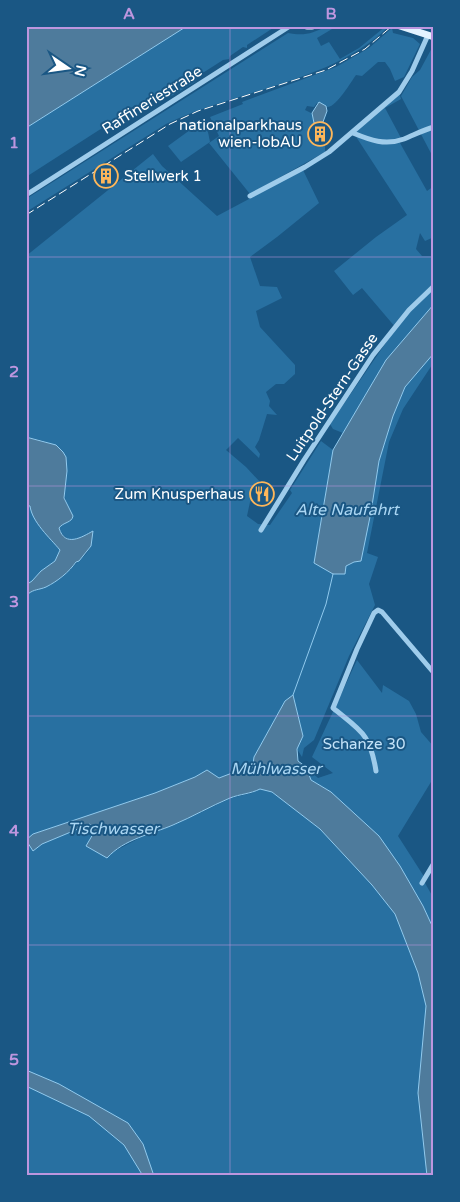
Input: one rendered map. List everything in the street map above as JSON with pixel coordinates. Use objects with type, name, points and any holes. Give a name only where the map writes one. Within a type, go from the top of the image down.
[{"type":"main road","points":[[307,26],[312,26]]},
{"type":"main road","points":[[400,26],[431,36]]},
{"type":"street","name":"Raffineriestraße","points":[[26,195],[290,26]]},
{"type":"street","points":[[250,196],[329,152],[399,92],[431,36]]},
{"type":"street","points":[[353,132],[370,140],[386,143],[404,139],[420,130],[434,127]]},
{"type":"street","name":"Luitpold-Stern-Gasse","points":[[261,530],[304,460],[373,355],[409,310],[434,286]]},
{"type":"street","points":[[376,771],[373,752],[365,734],[333,708],[372,616],[378,610],[382,612],[434,673]]},
{"type":"street","points":[[422,883],[434,863]]},
{"type":"green space","points":[[187,26],[276,26],[247,45],[247,48],[243,47],[230,56],[229,59],[223,60],[198,76],[195,82],[168,98],[152,96],[26,177],[26,128]]},
{"type":"green space","points":[[326,26],[337,26],[317,38],[321,46],[329,42],[340,59],[359,48],[386,26],[388,27],[366,46],[340,61],[312,73],[193,112],[166,124],[26,212],[26,199],[288,33],[308,34]]},
{"type":"green space","points":[[392,28],[393,33],[413,38],[420,44],[404,77],[395,81],[385,62],[378,62],[362,76],[356,75],[332,106],[328,107],[317,103],[314,107],[307,106],[305,110],[313,114],[314,122],[316,123],[309,132],[311,140],[320,145],[325,144],[325,152],[250,194],[209,143],[219,136],[210,117],[243,104],[242,102],[336,67],[369,48]]},
{"type":"green space","points":[[433,46],[434,159],[401,96],[412,77],[420,70]]},
{"type":"green space","points":[[399,92],[401,99],[385,108],[401,138],[400,143],[427,191],[434,186],[434,237],[425,241],[420,233],[416,249],[422,256],[434,256],[434,304],[386,360],[343,433],[333,429],[330,424],[396,328],[362,288],[353,295],[334,271],[407,215],[353,132]]},
{"type":"green space","points":[[201,122],[208,132],[210,142],[181,162],[168,146]]},
{"type":"green space","points":[[153,154],[162,166],[217,216],[303,170],[319,203],[250,257],[260,286],[277,287],[282,298],[256,311],[260,327],[295,365],[295,374],[284,384],[276,384],[266,392],[270,401],[269,406],[277,415],[267,414],[255,447],[260,454],[259,458],[238,438],[226,450],[261,483],[250,502],[247,516],[258,524],[270,525],[292,493],[290,490],[321,441],[333,450],[314,563],[346,566],[354,562],[371,512],[379,461],[393,416],[405,387],[431,356],[434,357],[434,362],[403,409],[389,442],[367,553],[378,557],[369,584],[375,605],[349,656],[314,740],[304,748],[302,757],[297,749],[303,736],[293,695],[285,701],[254,757],[252,771],[239,770],[219,778],[207,770],[195,777],[155,793],[33,834],[33,851],[42,844],[90,824],[94,834],[113,852],[147,834],[172,826],[231,798],[252,793],[259,788],[272,792],[320,829],[372,885],[395,914],[418,973],[423,993],[434,984],[434,1176],[26,1176],[26,594],[33,589],[48,586],[61,578],[86,554],[91,546],[92,532],[75,541],[67,538],[62,533],[59,528],[61,525],[70,521],[69,509],[65,499],[64,454],[53,445],[26,437],[26,256]]},
{"type":"green space","points":[[27,505],[30,506],[60,550],[55,561],[26,585]]},
{"type":"green space","name":"Schanze 30","points":[[357,660],[382,693],[383,685],[409,701],[416,714],[421,732],[434,747],[434,777],[398,836],[423,875],[425,883],[434,899],[434,930],[423,906],[331,792],[311,780],[306,767],[318,778],[333,773],[312,757]]},
{"type":"water","points":[[26,26],[187,26],[26,128]]},
{"type":"water","points":[[319,102],[326,106],[327,111],[323,122],[314,123],[312,113]]},
{"type":"water","name":"Alte Naufahrt","points":[[434,304],[434,353],[405,387],[393,416],[379,461],[361,561],[346,566],[345,574],[333,574],[314,563],[333,450],[386,360]]},
{"type":"water","points":[[26,437],[56,445],[66,457],[67,471],[64,498],[73,516],[71,520],[59,528],[62,534],[65,538],[74,539],[93,531],[91,546],[67,573],[46,587],[34,590],[28,594],[26,585],[55,561],[60,550],[38,524],[31,512],[30,506],[26,505]]},
{"type":"water","name":"Mühlwasser","points":[[293,695],[303,736],[297,749],[298,761],[306,767],[311,780],[331,792],[379,836],[400,866],[423,906],[434,930],[434,1176],[427,1176],[418,1093],[426,1006],[418,973],[395,914],[372,885],[320,829],[272,792],[260,789],[230,798],[173,825],[138,838],[114,851],[107,858],[86,846],[93,834],[90,824],[42,844],[33,851],[26,840],[33,834],[155,793],[195,777],[207,770],[219,778],[240,770],[252,771],[254,757],[285,701]]},
{"type":"water","points":[[26,1070],[59,1084],[128,1123],[143,1144],[154,1176],[143,1176],[124,1145],[89,1116],[26,1086]]},
{"type":"waterway","name":"Mühlwasser","points":[[293,695],[326,604],[333,574]]},
{"type":"railway","points":[[26,215],[170,124],[198,111],[326,70],[365,49],[392,26]]},
{"type":"place","name":"nationalparkhaus wien-lobAU","points":[[320,134]]},
{"type":"place","name":"Stellwerk 1","points":[[106,176]]},
{"type":"place","name":"Zum Knusperhaus","points":[[262,494]]},
{"type":"water label","name":"Tischwasser","points":[[113,829]]}]
